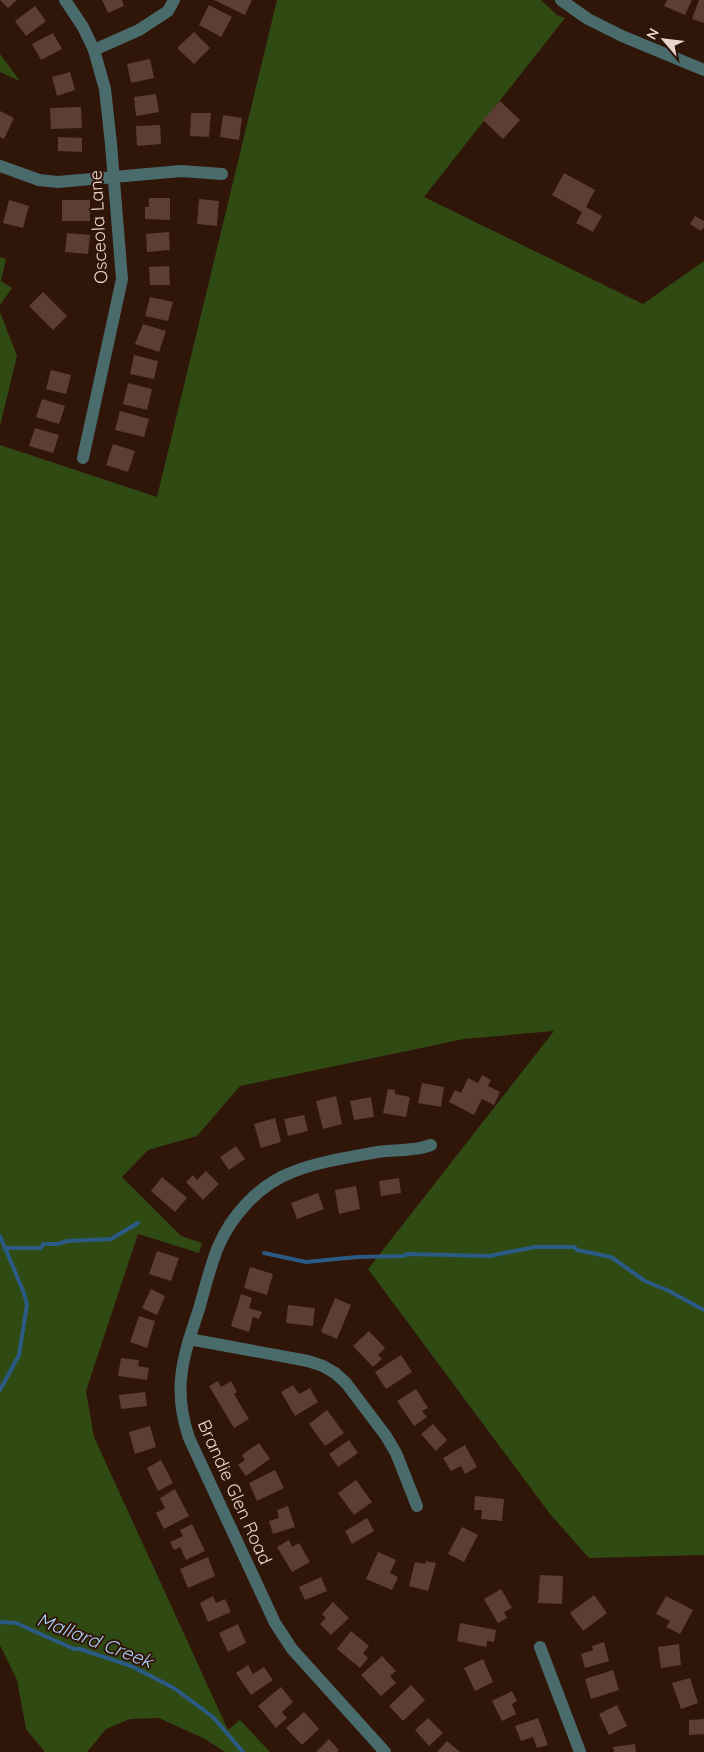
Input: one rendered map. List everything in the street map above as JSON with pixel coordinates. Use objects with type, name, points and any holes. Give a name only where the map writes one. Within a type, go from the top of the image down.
[{"type":"street","name":"Osceola Lane","points":[[65,0],[94,50],[104,89],[122,279],[83,458]]},
{"type":"street","points":[[94,50],[139,30],[168,11],[174,0]]},
{"type":"street","points":[[561,0],[588,20],[704,70]]},
{"type":"street","points":[[0,166],[39,180],[58,182],[181,171],[222,174]]},
{"type":"street","name":"Brandie Glen Road","points":[[385,1752],[292,1649],[275,1623],[189,1438],[180,1402],[180,1384],[189,1339],[218,1247],[227,1229],[242,1208],[272,1182],[304,1168],[381,1151],[412,1150],[431,1145]]},
{"type":"street","points":[[189,1339],[308,1360],[323,1366],[335,1374],[346,1383],[386,1436],[396,1453],[417,1506]]},
{"type":"street","points":[[540,1647],[580,1752]]},
{"type":"green space","points":[[277,0],[541,0],[557,15],[565,18],[424,197],[643,304],[704,261],[704,1555],[589,1558],[550,1514],[368,1269],[554,1031],[464,1039],[240,1086],[197,1136],[148,1150],[122,1177],[181,1236],[202,1243],[199,1253],[138,1234],[86,1391],[94,1437],[228,1730],[240,1720],[270,1752],[225,1752],[205,1739],[159,1718],[130,1719],[106,1729],[87,1752],[45,1752],[26,1729],[17,1680],[0,1645],[0,445],[157,497]]},
{"type":"green space","points":[[0,54],[20,81],[0,72]]},
{"type":"green space","points":[[0,257],[6,259],[1,281],[12,288],[0,305]]},
{"type":"green space","points":[[0,312],[17,356],[0,426]]},
{"type":"building","points":[[0,0],[17,0],[8,8]]},
{"type":"building","points":[[102,0],[122,0],[124,6],[108,13]]},
{"type":"building","points":[[214,0],[252,0],[245,15]]},
{"type":"building","points":[[667,0],[692,0],[685,15],[664,6]]},
{"type":"building","points":[[699,0],[704,0],[704,23],[692,19]]},
{"type":"building","points":[[209,5],[232,17],[221,37],[199,25]]},
{"type":"building","points":[[35,6],[46,21],[26,36],[15,21]]},
{"type":"building","points":[[194,32],[210,48],[194,64],[177,48]]},
{"type":"building","points":[[53,33],[62,49],[41,60],[32,44]]},
{"type":"building","points":[[150,59],[154,78],[131,83],[127,64]]},
{"type":"building","points":[[70,72],[75,90],[57,96],[52,77]]},
{"type":"building","points":[[156,94],[159,112],[136,116],[134,97]]},
{"type":"building","points":[[500,101],[520,120],[503,139],[483,120]]},
{"type":"building","points":[[81,107],[82,128],[51,129],[50,108]]},
{"type":"building","points":[[0,111],[14,118],[4,139],[0,137]]},
{"type":"building","points":[[191,113],[211,113],[209,137],[190,136]]},
{"type":"building","points":[[223,115],[242,118],[239,140],[220,137]]},
{"type":"building","points":[[160,125],[161,144],[137,146],[136,126]]},
{"type":"building","points":[[58,137],[82,138],[82,152],[58,151]]},
{"type":"building","points":[[564,173],[595,190],[586,207],[602,216],[593,232],[576,223],[582,212],[552,195]]},
{"type":"building","points":[[149,198],[170,198],[170,220],[145,219],[145,207],[149,207]]},
{"type":"building","points":[[199,199],[219,201],[217,226],[197,224]]},
{"type":"building","points":[[9,200],[29,206],[23,228],[3,223]]},
{"type":"building","points":[[62,200],[90,200],[90,221],[62,221]]},
{"type":"building","points":[[695,216],[704,221],[704,227],[701,231],[690,224]]},
{"type":"building","points":[[169,232],[170,250],[147,252],[146,234]]},
{"type":"building","points":[[67,233],[90,235],[88,254],[65,252]]},
{"type":"building","points":[[169,266],[170,285],[150,285],[149,267]]},
{"type":"building","points":[[43,292],[67,316],[53,330],[29,306]]},
{"type":"building","points":[[150,297],[173,302],[168,321],[145,316]]},
{"type":"building","points":[[143,324],[166,331],[159,352],[135,344]]},
{"type":"building","points":[[134,355],[158,361],[154,379],[130,374]]},
{"type":"building","points":[[51,370],[71,375],[66,394],[46,389]]},
{"type":"building","points":[[128,383],[152,389],[147,410],[123,404]]},
{"type":"building","points":[[42,399],[65,406],[59,424],[36,417]]},
{"type":"building","points":[[120,411],[149,419],[144,437],[115,430]]},
{"type":"building","points":[[35,428],[59,435],[53,453],[29,446]]},
{"type":"building","points":[[113,444],[135,451],[128,472],[106,465]]},
{"type":"building","points":[[482,1075],[491,1080],[488,1086],[500,1092],[494,1105],[482,1099],[474,1115],[449,1102],[455,1090],[461,1093],[468,1078],[478,1083]]},
{"type":"building","points":[[422,1083],[444,1087],[441,1107],[418,1103]]},
{"type":"building","points":[[388,1089],[395,1090],[395,1094],[410,1097],[406,1117],[383,1113]]},
{"type":"building","points":[[336,1096],[342,1124],[323,1129],[316,1101]]},
{"type":"building","points":[[371,1097],[374,1117],[354,1120],[350,1101]]},
{"type":"building","points":[[304,1115],[308,1131],[288,1136],[284,1119]]},
{"type":"building","points":[[275,1118],[281,1142],[261,1148],[254,1124]]},
{"type":"building","points":[[236,1146],[245,1159],[229,1170],[220,1157]]},
{"type":"building","points":[[206,1171],[219,1184],[203,1200],[186,1182],[193,1175],[197,1180]]},
{"type":"building","points":[[162,1177],[187,1198],[175,1212],[151,1191]]},
{"type":"building","points":[[399,1178],[401,1193],[381,1196],[379,1181]]},
{"type":"building","points":[[356,1186],[360,1209],[339,1214],[335,1190]]},
{"type":"building","points":[[318,1193],[324,1209],[297,1219],[291,1203]]},
{"type":"building","points":[[157,1251],[179,1258],[171,1281],[149,1274]]},
{"type":"building","points":[[250,1267],[273,1274],[267,1295],[244,1288]]},
{"type":"building","points":[[151,1289],[165,1296],[157,1315],[142,1308]]},
{"type":"building","points":[[241,1294],[252,1298],[249,1308],[262,1312],[259,1319],[253,1317],[249,1332],[231,1326]]},
{"type":"building","points":[[335,1298],[351,1305],[337,1339],[321,1332]]},
{"type":"building","points":[[288,1305],[315,1308],[313,1326],[286,1323]]},
{"type":"building","points":[[139,1316],[155,1321],[147,1348],[130,1342]]},
{"type":"building","points":[[369,1331],[385,1348],[378,1355],[382,1359],[373,1367],[353,1346]]},
{"type":"building","points":[[401,1355],[412,1372],[386,1389],[375,1372]]},
{"type":"building","points":[[121,1358],[139,1360],[138,1366],[149,1368],[147,1380],[118,1376]]},
{"type":"building","points":[[218,1381],[221,1387],[231,1381],[237,1392],[234,1394],[249,1419],[234,1428],[209,1386]]},
{"type":"building","points":[[293,1385],[299,1394],[310,1388],[318,1402],[295,1416],[281,1392]]},
{"type":"building","points":[[416,1389],[428,1408],[422,1411],[427,1417],[414,1426],[397,1401]]},
{"type":"building","points":[[145,1392],[147,1406],[121,1409],[119,1395]]},
{"type":"building","points":[[327,1410],[344,1433],[325,1446],[309,1424]]},
{"type":"building","points":[[433,1424],[447,1440],[436,1451],[421,1434]]},
{"type":"building","points":[[150,1426],[156,1447],[135,1454],[129,1432]]},
{"type":"building","points":[[349,1440],[358,1453],[338,1467],[329,1454]]},
{"type":"building","points":[[259,1443],[270,1459],[246,1476],[238,1465],[245,1460],[242,1455]]},
{"type":"building","points":[[465,1445],[477,1467],[465,1474],[461,1466],[451,1471],[443,1458]]},
{"type":"building","points":[[161,1460],[173,1483],[158,1491],[147,1468]]},
{"type":"building","points":[[275,1470],[284,1488],[257,1501],[249,1483]]},
{"type":"building","points":[[356,1480],[372,1502],[354,1515],[338,1493]]},
{"type":"building","points":[[175,1489],[189,1516],[164,1529],[156,1513],[165,1508],[160,1498]]},
{"type":"building","points":[[475,1496],[504,1499],[502,1521],[481,1519],[482,1510],[474,1510]]},
{"type":"building","points":[[288,1506],[295,1527],[273,1534],[269,1521],[279,1518],[277,1510]]},
{"type":"building","points":[[367,1518],[374,1531],[352,1544],[345,1531]]},
{"type":"building","points":[[192,1524],[205,1551],[186,1560],[180,1547],[174,1550],[170,1542],[183,1536],[180,1530]]},
{"type":"building","points":[[462,1527],[478,1535],[464,1562],[448,1554]]},
{"type":"building","points":[[289,1540],[292,1547],[299,1543],[310,1562],[292,1572],[277,1547]]},
{"type":"building","points":[[378,1552],[396,1560],[390,1573],[398,1577],[392,1590],[366,1579]]},
{"type":"building","points":[[208,1557],[215,1576],[188,1588],[180,1569]]},
{"type":"building","points":[[426,1561],[436,1563],[428,1591],[409,1586],[415,1562],[425,1564]]},
{"type":"building","points":[[540,1575],[563,1576],[562,1604],[538,1603]]},
{"type":"building","points":[[321,1577],[327,1591],[305,1600],[299,1587]]},
{"type":"building","points":[[501,1589],[512,1608],[504,1612],[507,1618],[498,1623],[484,1599]]},
{"type":"building","points":[[594,1595],[607,1613],[583,1631],[570,1613]]},
{"type":"building","points":[[213,1596],[216,1603],[225,1599],[231,1612],[208,1622],[200,1603]]},
{"type":"building","points":[[666,1596],[693,1610],[680,1634],[666,1627],[670,1621],[656,1614]]},
{"type":"building","points":[[333,1602],[349,1618],[331,1635],[320,1624],[326,1618],[322,1614]]},
{"type":"building","points":[[460,1623],[496,1630],[494,1642],[487,1641],[486,1647],[457,1641]]},
{"type":"building","points":[[238,1624],[246,1643],[228,1652],[219,1633]]},
{"type":"building","points":[[351,1631],[369,1646],[363,1653],[368,1658],[360,1668],[337,1649]]},
{"type":"building","points":[[604,1642],[609,1661],[585,1668],[581,1654],[593,1650],[592,1646]]},
{"type":"building","points":[[679,1644],[681,1665],[661,1668],[658,1647]]},
{"type":"building","points":[[382,1656],[396,1671],[390,1676],[396,1683],[381,1696],[361,1675]]},
{"type":"building","points":[[483,1659],[493,1682],[475,1691],[464,1668]]},
{"type":"building","points":[[248,1665],[253,1674],[264,1667],[273,1680],[251,1695],[236,1673]]},
{"type":"building","points":[[613,1670],[619,1690],[591,1699],[585,1679]]},
{"type":"building","points":[[690,1678],[698,1703],[681,1709],[672,1683]]},
{"type":"building","points":[[411,1685],[425,1700],[403,1721],[389,1706]]},
{"type":"building","points":[[281,1687],[293,1702],[282,1712],[287,1718],[276,1728],[258,1706]]},
{"type":"building","points":[[512,1691],[517,1701],[512,1704],[516,1714],[502,1721],[492,1701]]},
{"type":"building","points":[[617,1705],[627,1726],[609,1735],[599,1714]]},
{"type":"building","points":[[304,1712],[319,1729],[302,1745],[286,1728]]},
{"type":"building","points":[[428,1718],[443,1733],[429,1746],[415,1730]]},
{"type":"building","points":[[538,1718],[548,1745],[537,1748],[533,1737],[521,1741],[515,1726]]},
{"type":"building","points":[[704,1719],[704,1734],[689,1735],[689,1720]]},
{"type":"building","points":[[329,1739],[339,1750],[337,1752],[316,1752]]},
{"type":"building","points":[[447,1741],[460,1752],[437,1752]]},
{"type":"building","points":[[635,1744],[636,1752],[614,1752],[613,1747]]},
{"type":"waterway","points":[[4,1248],[41,1248],[43,1244],[111,1239],[138,1223]]},
{"type":"waterway","name":"Mallard Creek","points":[[0,1236],[24,1293],[27,1305],[19,1355],[0,1390]]},
{"type":"waterway","points":[[264,1253],[306,1262],[357,1257],[402,1256],[408,1254],[489,1256],[535,1247],[574,1247],[577,1250],[611,1257],[645,1281],[667,1290],[704,1310]]},
{"type":"waterway","name":"Mallard Creek","points":[[0,1622],[16,1623],[74,1649],[80,1649],[131,1666],[174,1688],[213,1717],[243,1752]]}]
